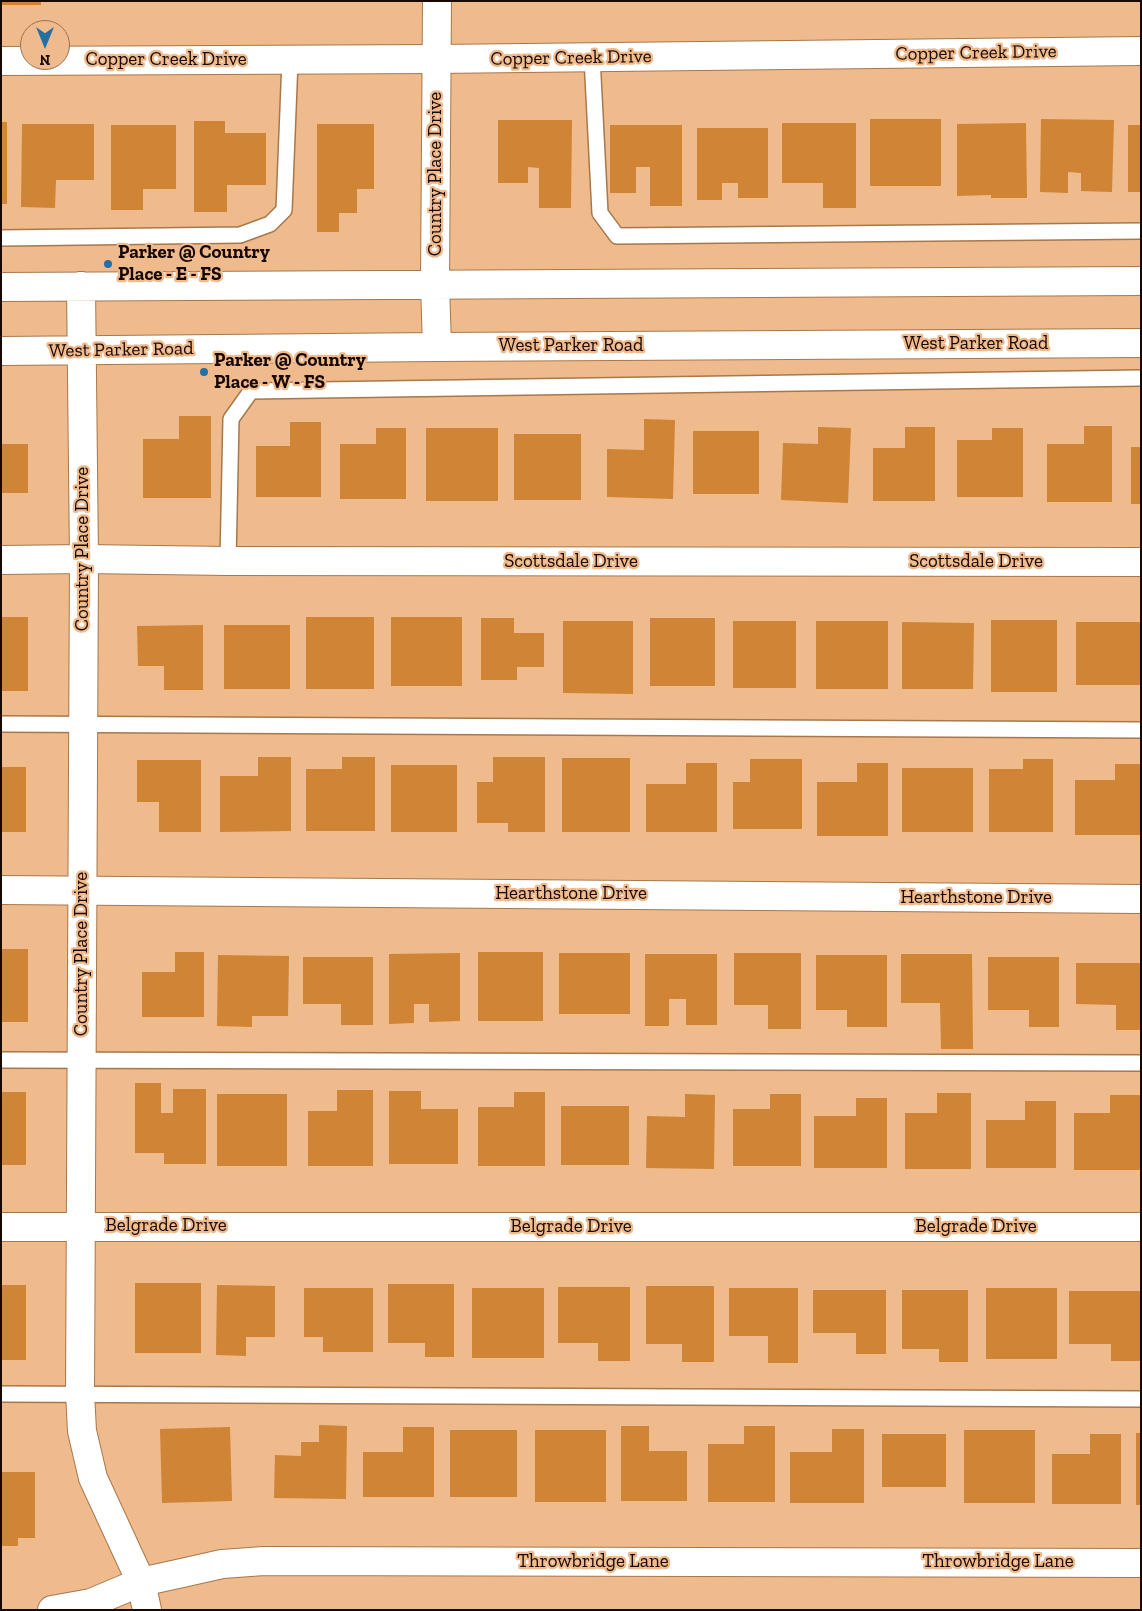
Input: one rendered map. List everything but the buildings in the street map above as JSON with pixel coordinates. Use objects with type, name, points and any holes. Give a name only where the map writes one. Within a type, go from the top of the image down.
[{"type":"street","name":"Country Place Drive","points":[[436,347],[437,1]]},
{"type":"street","name":"Copper Creek Drive","points":[[1,61],[1141,52]]},
{"type":"street","points":[[1,287],[1141,281]]},
{"type":"street","name":"Country Place Drive","points":[[81,286],[83,351],[84,723],[80,1393],[82,1431],[93,1478],[141,1582],[146,1610]]},
{"type":"street","name":"West Parker Road","points":[[1,351],[1141,343]]},
{"type":"street","name":"Scottsdale Drive","points":[[1,560],[1141,562]]},
{"type":"street","name":"Hearthstone Drive","points":[[1,890],[1141,899]]},
{"type":"street","name":"Belgrade Drive","points":[[1,1227],[1141,1227]]},
{"type":"street","name":"Throwbridge Lane","points":[[52,1610],[91,1603],[141,1582],[222,1564],[264,1561],[1141,1563]]},
{"type":"lane","points":[[592,57],[600,213],[617,236],[1141,231]]},
{"type":"lane","points":[[1,238],[240,235],[270,224],[284,210],[290,60]]},
{"type":"lane","points":[[228,561],[231,419],[251,391],[1141,378]]},
{"type":"lane","points":[[1,724],[1141,730]]},
{"type":"lane","points":[[1,1060],[1141,1063]]},
{"type":"lane","points":[[1,1394],[1141,1399]]},
{"type":"place","name":"Parker @ Country Place - E - FS","points":[[108,264]]},
{"type":"place","name":"Parker @ Country Place - W - FS","points":[[204,372]]}]
